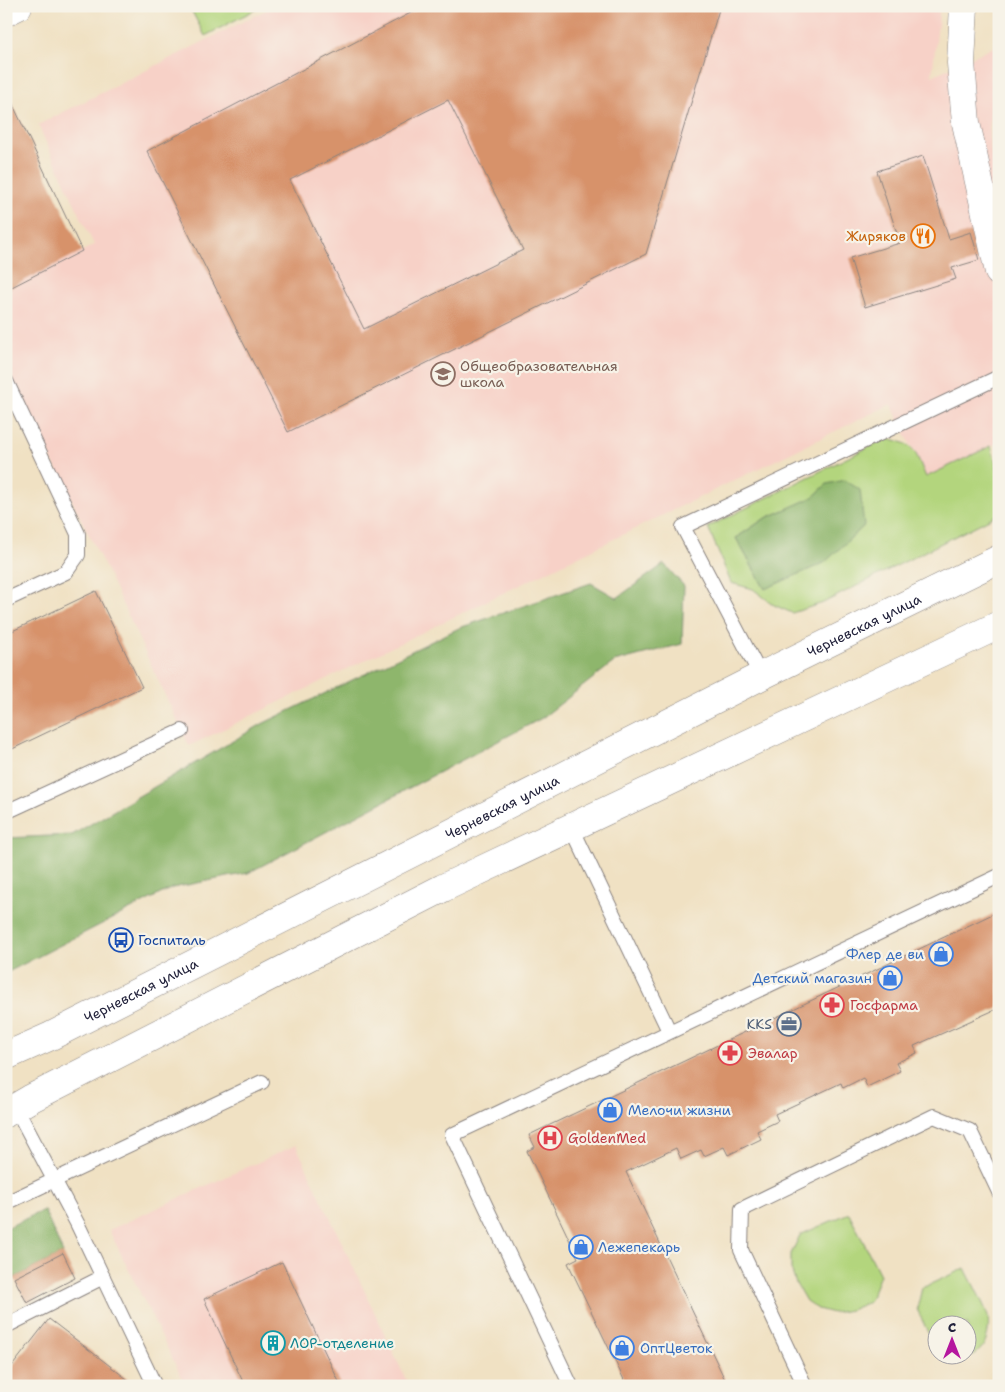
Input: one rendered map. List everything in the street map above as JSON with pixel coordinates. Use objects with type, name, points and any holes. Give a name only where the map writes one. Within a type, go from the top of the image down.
[{"type":"main road","points":[[964,6],[961,63],[966,123],[999,272]]},
{"type":"main road","name":"Черневская улица","points":[[6,1056],[68,1027],[761,676],[999,559]]},
{"type":"main road","points":[[11,1110],[443,888],[999,625]]},
{"type":"lane","points":[[761,676],[683,527],[999,377]]},
{"type":"lane","points":[[6,380],[78,534],[78,555],[66,572],[6,600]]},
{"type":"lane","points":[[6,812],[182,731]]},
{"type":"lane","points":[[572,828],[669,1031]]},
{"type":"lane","points":[[571,1386],[452,1135],[999,876]]},
{"type":"lane","points":[[6,1204],[262,1082]]},
{"type":"lane","points":[[11,1110],[54,1180],[77,1223],[155,1386]]},
{"type":"lane","points":[[804,1386],[741,1250],[742,1209],[934,1116],[970,1131],[999,1192]]},
{"type":"lane","points":[[6,1326],[103,1277]]},
{"type":"shaded area","name":"Общеобразовательная школа","points":[[274,6],[940,6],[932,76],[996,46],[989,136],[999,199],[999,442],[926,477],[891,404],[189,746],[107,571],[6,369],[6,290],[94,245],[38,125]]},
{"type":"shaded area","points":[[296,1145],[409,1386],[186,1386],[109,1230]]},
{"type":"green space","points":[[189,6],[262,6],[205,36]]},
{"type":"green space","points":[[887,438],[904,443],[913,450],[926,477],[991,446],[999,473],[999,514],[823,603],[792,613],[774,605],[753,589],[731,583],[708,527]],"holes":[[[827,484],[765,589],[736,538],[764,519],[814,497]]]},
{"type":"green space","points":[[845,480],[860,490],[864,526],[824,563],[765,589],[736,538],[764,519],[813,497],[827,484]]},
{"type":"green space","points":[[664,564],[684,586],[682,644],[614,662],[542,718],[248,873],[172,888],[6,973],[6,838],[72,835],[262,724],[459,628],[591,583],[617,598]]},
{"type":"green space","points":[[44,1210],[63,1253],[6,1282],[6,1228]]},
{"type":"green space","points":[[849,1213],[880,1275],[869,1302],[850,1310],[833,1313],[818,1309],[806,1301],[796,1284],[791,1269],[791,1254],[800,1235]]},
{"type":"green space","points":[[965,1268],[988,1317],[986,1340],[980,1350],[978,1352],[978,1314],[928,1314],[928,1333],[917,1309],[922,1288]]},
{"type":"building","points":[[424,6],[720,6],[646,254],[288,432],[147,151]],"holes":[[[448,100],[523,250],[364,329],[290,180]]]},
{"type":"building","points":[[6,90],[82,251],[6,290]]},
{"type":"building","name":"Жиряков","points":[[923,156],[949,239],[971,232],[979,260],[952,268],[956,279],[865,307],[850,258],[900,243],[877,171]]},
{"type":"building","points":[[96,591],[142,687],[6,752],[6,634]]},
{"type":"building","points":[[999,911],[999,1008],[914,1046],[917,1053],[896,1063],[900,1071],[867,1087],[863,1078],[843,1088],[841,1083],[775,1114],[778,1121],[757,1131],[761,1139],[728,1155],[724,1147],[704,1156],[701,1150],[681,1159],[676,1148],[626,1172],[728,1386],[627,1386],[568,1263],[578,1258],[527,1151],[535,1147],[529,1135]]},
{"type":"building","points":[[63,1253],[75,1278],[27,1303],[14,1278]]},
{"type":"building","name":"ЛОР-отделение","points":[[282,1262],[341,1386],[245,1386],[204,1299]]},
{"type":"building","points":[[49,1319],[136,1386],[6,1386],[6,1374]]},
{"type":"place","name":"Жиряков","points":[[923,236]]},
{"type":"place","name":"Общеобразовательная школа","points":[[443,374]]},
{"type":"place","name":"Госпиталь","points":[[121,940]]},
{"type":"place","name":"Флер де ви","points":[[941,954]]},
{"type":"place","name":"Детский магазин","points":[[890,978]]},
{"type":"place","name":"Госфарма","points":[[832,1005]]},
{"type":"place","name":"KKS","points":[[789,1024]]},
{"type":"place","name":"Эвалар","points":[[730,1053]]},
{"type":"place","name":"Мелочи жизни","points":[[610,1110]]},
{"type":"place","name":"GoldenMed","points":[[550,1138]]},
{"type":"place","name":"Лежепекарь","points":[[581,1247]]},
{"type":"place","name":"ЛОР-отделение","points":[[273,1343]]},
{"type":"place","name":"ОптЦветок","points":[[622,1348]]}]
